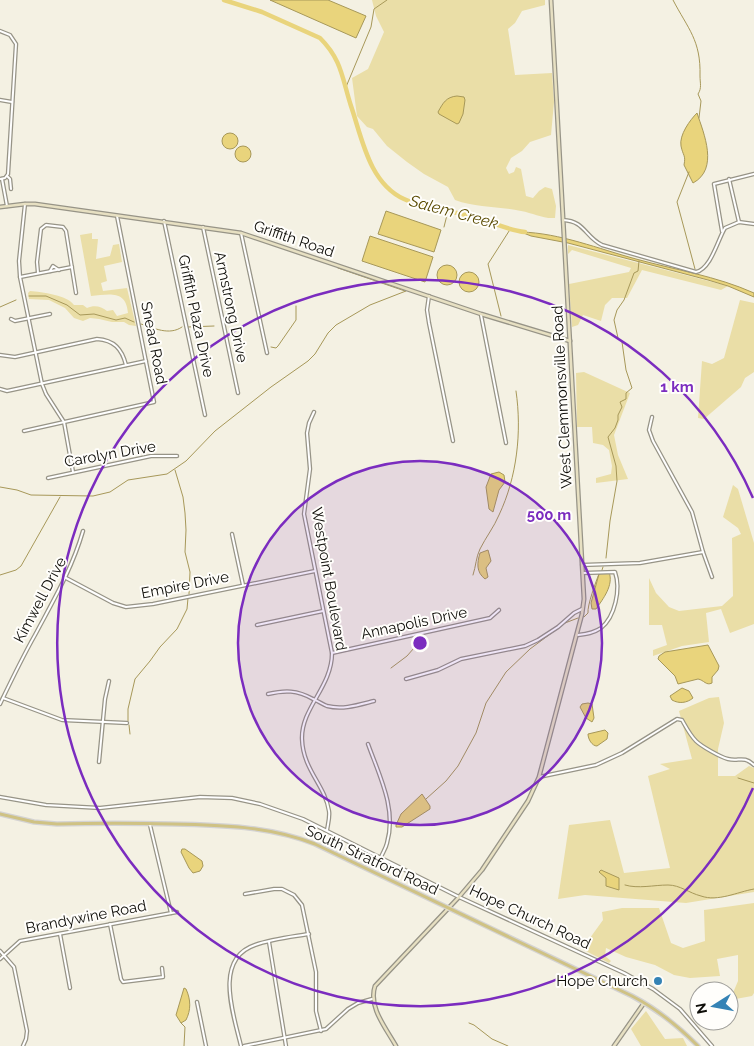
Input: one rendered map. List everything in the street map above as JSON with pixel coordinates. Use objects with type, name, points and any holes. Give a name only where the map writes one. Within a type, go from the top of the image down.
[{"type":"main road","name":"West Clemmonsville Road","points":[[372,999],[372,993],[378,982],[459,897],[493,854],[528,801],[539,777],[578,635],[583,609],[583,573],[551,0]]},
{"type":"main road","name":"Griffith Road","points":[[0,207],[25,204],[241,232],[481,314],[570,341]]},
{"type":"main road","name":"South Stratford Road","points":[[0,814],[34,822],[57,824],[150,823],[239,826],[273,830],[294,836],[644,1003],[680,1028],[698,1046]]},
{"type":"main road","points":[[372,999],[374,1007],[396,1046]]},
{"type":"main road","points":[[614,1046],[644,1003]]},
{"type":"street","points":[[0,31],[10,35],[16,44],[7,176],[10,178],[11,188]]},
{"type":"street","points":[[0,100],[12,102]]},
{"type":"street","points":[[722,234],[713,185],[716,182],[753,174],[754,179]]},
{"type":"street","points":[[7,176],[1,179],[7,206]]},
{"type":"street","points":[[730,179],[739,222]]},
{"type":"street","points":[[25,204],[19,261],[20,277],[42,384],[46,394],[64,422],[73,472]]},
{"type":"street","name":"Snead Road","points":[[24,431],[154,402],[117,216]]},
{"type":"street","points":[[563,220],[578,223],[593,240],[602,245],[696,272],[705,266],[727,226],[739,222],[754,224]]},
{"type":"street","name":"Griffith Plaza Drive","points":[[164,222],[205,415]]},
{"type":"street","points":[[38,273],[37,262],[42,229],[46,225],[63,227],[66,231],[76,293]]},
{"type":"street","name":"Armstrong Drive","points":[[203,227],[238,393]]},
{"type":"street","points":[[241,232],[267,353]]},
{"type":"street","points":[[20,277],[72,267]]},
{"type":"street","points":[[429,296],[427,310],[429,323],[453,441]]},
{"type":"street","points":[[11,319],[15,321],[50,314]]},
{"type":"street","points":[[481,314],[506,443]]},
{"type":"street","points":[[0,355],[15,357],[97,339],[106,340],[120,349],[126,365]]},
{"type":"street","points":[[0,389],[7,391],[146,361]]},
{"type":"street","name":"Westpoint Boulevard","points":[[314,412],[307,433],[310,470],[304,511],[332,653],[330,672],[304,725],[302,744],[308,767],[328,807],[328,830]]},
{"type":"street","points":[[652,417],[649,430],[653,441],[692,512],[712,576]]},
{"type":"street","name":"Carolyn Drive","points":[[48,478],[151,456],[177,456]]},
{"type":"street","name":"Kimwell Drive","points":[[0,704],[12,676],[66,578],[76,556],[83,531]]},
{"type":"street","points":[[232,534],[243,585]]},
{"type":"street","points":[[582,565],[640,563],[703,552]]},
{"type":"street","name":"Empire Drive","points":[[66,578],[113,604],[126,607],[153,604],[315,572]]},
{"type":"street","points":[[578,635],[592,633],[607,622],[612,615],[617,588],[615,572],[583,573]]},
{"type":"street","points":[[406,679],[438,670],[461,659],[525,646],[545,636],[574,613],[583,609]]},
{"type":"street","name":"Annapolis Drive","points":[[332,653],[490,618],[499,610]]},
{"type":"street","points":[[257,625],[323,611]]},
{"type":"street","points":[[99,762],[105,699],[109,681]]},
{"type":"street","points":[[268,694],[286,690],[294,691],[322,704],[340,707],[374,701]]},
{"type":"street","points":[[3,698],[62,720],[127,723]]},
{"type":"street","points":[[539,777],[596,765],[622,753],[677,719],[682,720],[696,740],[728,760],[742,758],[749,760],[754,765]]},
{"type":"street","points":[[368,744],[390,807],[387,843],[380,857]]},
{"type":"street","name":"Hope Church Road","points":[[0,797],[46,805],[100,808],[216,796],[260,804],[303,818],[459,897],[624,973],[654,989],[680,1008],[712,1046]]},
{"type":"street","points":[[150,823],[171,912]]},
{"type":"street","points":[[245,894],[282,889],[290,893],[302,904],[316,972],[316,1012],[321,1031]]},
{"type":"street","name":"Brandywine Road","points":[[0,959],[20,941],[177,912]]},
{"type":"street","points":[[110,924],[123,982],[163,977],[162,968]]},
{"type":"street","points":[[60,934],[70,988]]},
{"type":"street","points":[[309,934],[253,946],[242,953],[233,966],[229,990],[242,1046],[321,1031],[333,1024],[348,1009],[358,1003],[372,999]]},
{"type":"street","points":[[269,942],[286,1046]]},
{"type":"street","points":[[0,951],[14,967],[27,1035],[23,1046]]},
{"type":"street","points":[[197,1002],[206,1046]]},
{"type":"shaded area","points":[[270,0],[328,0],[366,16],[356,38]]},
{"type":"shaded area","points":[[372,0],[545,0],[545,5],[522,11],[515,23],[508,29],[515,75],[552,73],[554,102],[551,135],[530,142],[522,151],[511,158],[506,168],[509,174],[514,172],[516,167],[521,169],[526,196],[533,198],[545,187],[552,189],[556,206],[555,218],[546,218],[513,209],[463,203],[455,200],[448,187],[407,162],[387,146],[373,129],[367,127],[357,116],[352,78],[368,69],[384,32],[376,16]]},
{"type":"shaded area","points":[[457,96],[464,97],[465,100],[463,114],[457,124],[438,112],[445,101]]},
{"type":"shaded area","points":[[697,113],[706,141],[708,160],[706,169],[701,177],[693,183],[684,165],[681,142],[686,128]]},
{"type":"shaded area","points":[[230,133],[238,141],[230,149],[222,141]]},
{"type":"shaded area","points":[[243,146],[251,154],[243,162],[235,154]]},
{"type":"shaded area","points":[[386,211],[441,230],[434,252],[378,234]]},
{"type":"shaded area","name":"Salem Creek","points":[[521,232],[565,238],[711,278],[754,293],[754,297],[708,280]]},
{"type":"shaded area","points":[[92,233],[92,239],[98,239],[96,259],[110,256],[113,245],[119,244],[122,262],[104,266],[107,281],[101,283],[103,291],[127,288],[136,326],[124,322],[90,318],[83,321],[74,318],[65,308],[49,300],[29,299],[28,293],[30,291],[41,292],[60,296],[74,305],[83,305],[87,308],[97,306],[107,311],[113,310],[117,316],[128,313],[127,305],[120,297],[115,295],[91,296],[80,235]]},
{"type":"shaded area","points":[[370,236],[433,257],[425,282],[362,261]]},
{"type":"shaded area","points":[[568,245],[728,286],[721,290],[642,270],[627,298],[612,298],[605,305],[601,321],[583,315],[578,325],[572,327],[569,284],[629,272],[631,268],[572,250],[568,254]]},
{"type":"shaded area","points":[[447,265],[454,268],[457,275],[454,282],[447,285],[440,282],[437,275],[440,268]]},
{"type":"shaded area","points":[[469,272],[476,275],[479,282],[476,289],[469,292],[462,289],[459,282],[462,275]]},
{"type":"shaded area","points":[[740,300],[754,303],[754,372],[745,378],[741,387],[704,419],[698,418],[702,361],[712,364],[724,358]]},
{"type":"shaded area","points":[[584,372],[630,393],[614,435],[618,455],[628,479],[596,483],[596,478],[611,474],[612,466],[609,450],[603,445],[593,443],[592,427],[577,427],[576,373]]},
{"type":"shaded area","points":[[499,472],[504,475],[505,482],[499,490],[493,512],[489,509],[486,487],[491,474]]},
{"type":"shaded area","points":[[733,485],[738,489],[754,543],[754,624],[730,633],[721,609],[706,613],[709,642],[682,646],[653,656],[653,650],[667,645],[662,625],[649,625],[649,578],[656,593],[669,607],[679,611],[722,606],[733,596],[732,538],[741,534],[738,528],[723,517]]},
{"type":"shaded area","points":[[488,550],[491,561],[486,568],[488,577],[485,579],[479,570],[478,560],[480,553]]},
{"type":"shaded area","points":[[609,572],[610,582],[607,592],[596,609],[592,609],[591,603],[599,574]]},
{"type":"shaded area","points":[[708,645],[719,666],[710,684],[698,679],[678,684],[675,676],[658,659],[665,652]]},
{"type":"shaded area","points":[[682,688],[689,691],[693,698],[683,702],[672,700],[670,696]]},
{"type":"shaded area","points":[[719,697],[724,723],[718,749],[718,776],[735,776],[749,766],[754,768],[754,892],[686,903],[585,895],[558,899],[569,825],[610,820],[624,873],[670,868],[648,776],[670,769],[660,764],[692,759],[679,711],[709,698]]},
{"type":"shaded area","points":[[582,704],[592,704],[594,718],[592,722],[586,718],[580,707]]},
{"type":"shaded area","points":[[605,730],[608,733],[607,739],[597,746],[592,744],[588,734]]},
{"type":"shaded area","points":[[422,794],[430,809],[402,827],[396,827],[401,814]]},
{"type":"shaded area","points":[[182,849],[185,849],[202,861],[203,866],[200,871],[193,873],[189,868],[181,852]]},
{"type":"shaded area","points":[[601,870],[619,878],[619,890],[606,886],[606,878],[599,872]]},
{"type":"shaded area","points":[[754,903],[754,993],[752,996],[739,998],[738,955],[717,959],[720,976],[690,978],[674,975],[655,965],[626,957],[606,948],[605,956],[611,961],[609,963],[582,949],[603,920],[602,912],[622,908],[659,908],[671,943],[683,948],[705,941],[704,910]]},
{"type":"shaded area","points":[[184,988],[189,997],[190,1009],[186,1020],[181,1023],[176,1015]]},
{"type":"shaded area","points":[[646,1011],[665,1039],[683,1038],[687,1046],[641,1046],[631,1029]]},
{"type":"waterway","name":"Salem Creek","points":[[224,0],[262,12],[320,38],[337,62],[368,158],[382,182],[392,192],[419,205],[473,217],[525,232]]},
{"type":"waterway","points":[[346,87],[371,27],[374,9],[387,0]]},
{"type":"waterway","points":[[673,0],[692,35],[698,53],[700,64],[700,90],[698,94],[701,101],[699,118]]},
{"type":"waterway","points":[[689,172],[677,202],[695,269]]},
{"type":"waterway","points":[[444,227],[448,211]]},
{"type":"waterway","points":[[501,316],[488,264],[511,228]]},
{"type":"waterway","points":[[606,558],[617,481],[616,466],[608,437],[618,420],[622,407],[620,402],[626,399],[626,393],[632,388],[626,370],[622,342],[618,338],[614,320],[634,273],[638,271],[639,261]]},
{"type":"waterway","points":[[338,268],[405,291]]},
{"type":"waterway","points":[[0,487],[31,495],[93,496],[110,492],[128,480],[167,474],[186,461],[215,431],[308,361],[336,325],[370,305],[406,291]]},
{"type":"waterway","points":[[29,296],[46,296],[67,305],[80,315],[94,314],[116,320],[125,318],[134,322]]},
{"type":"waterway","points":[[0,307],[16,300]]},
{"type":"waterway","points":[[271,347],[276,348],[278,346],[296,320],[296,306]]},
{"type":"waterway","points":[[141,324],[167,331],[177,330],[182,327]]},
{"type":"waterway","points":[[188,327],[214,326]]},
{"type":"waterway","points":[[473,575],[479,552],[499,515],[514,470],[518,438],[516,391]]},
{"type":"waterway","points":[[175,470],[183,497],[185,513],[185,552],[190,572],[189,594]]},
{"type":"waterway","points":[[0,575],[16,570],[21,566],[60,497]]},
{"type":"waterway","points":[[584,617],[588,613],[590,599],[599,574]]},
{"type":"waterway","points":[[128,721],[128,709],[135,679],[177,629],[187,609],[188,598]]},
{"type":"waterway","points":[[426,799],[446,781],[458,766],[476,733],[486,703],[506,672],[530,649],[565,623],[578,618]]},
{"type":"waterway","points":[[391,668],[414,648]]},
{"type":"waterway","points":[[129,725],[130,734]]},
{"type":"waterway","points":[[738,778],[754,783]]},
{"type":"waterway","points":[[625,885],[641,887],[672,885],[707,898],[728,896],[754,889]]},
{"type":"waterway","points":[[181,1023],[185,1027],[184,1046]]},
{"type":"waterway","points":[[469,1023],[492,1039],[508,1046]]},
{"type":"place","name":"Hope Church","points":[[658,981]]}]
